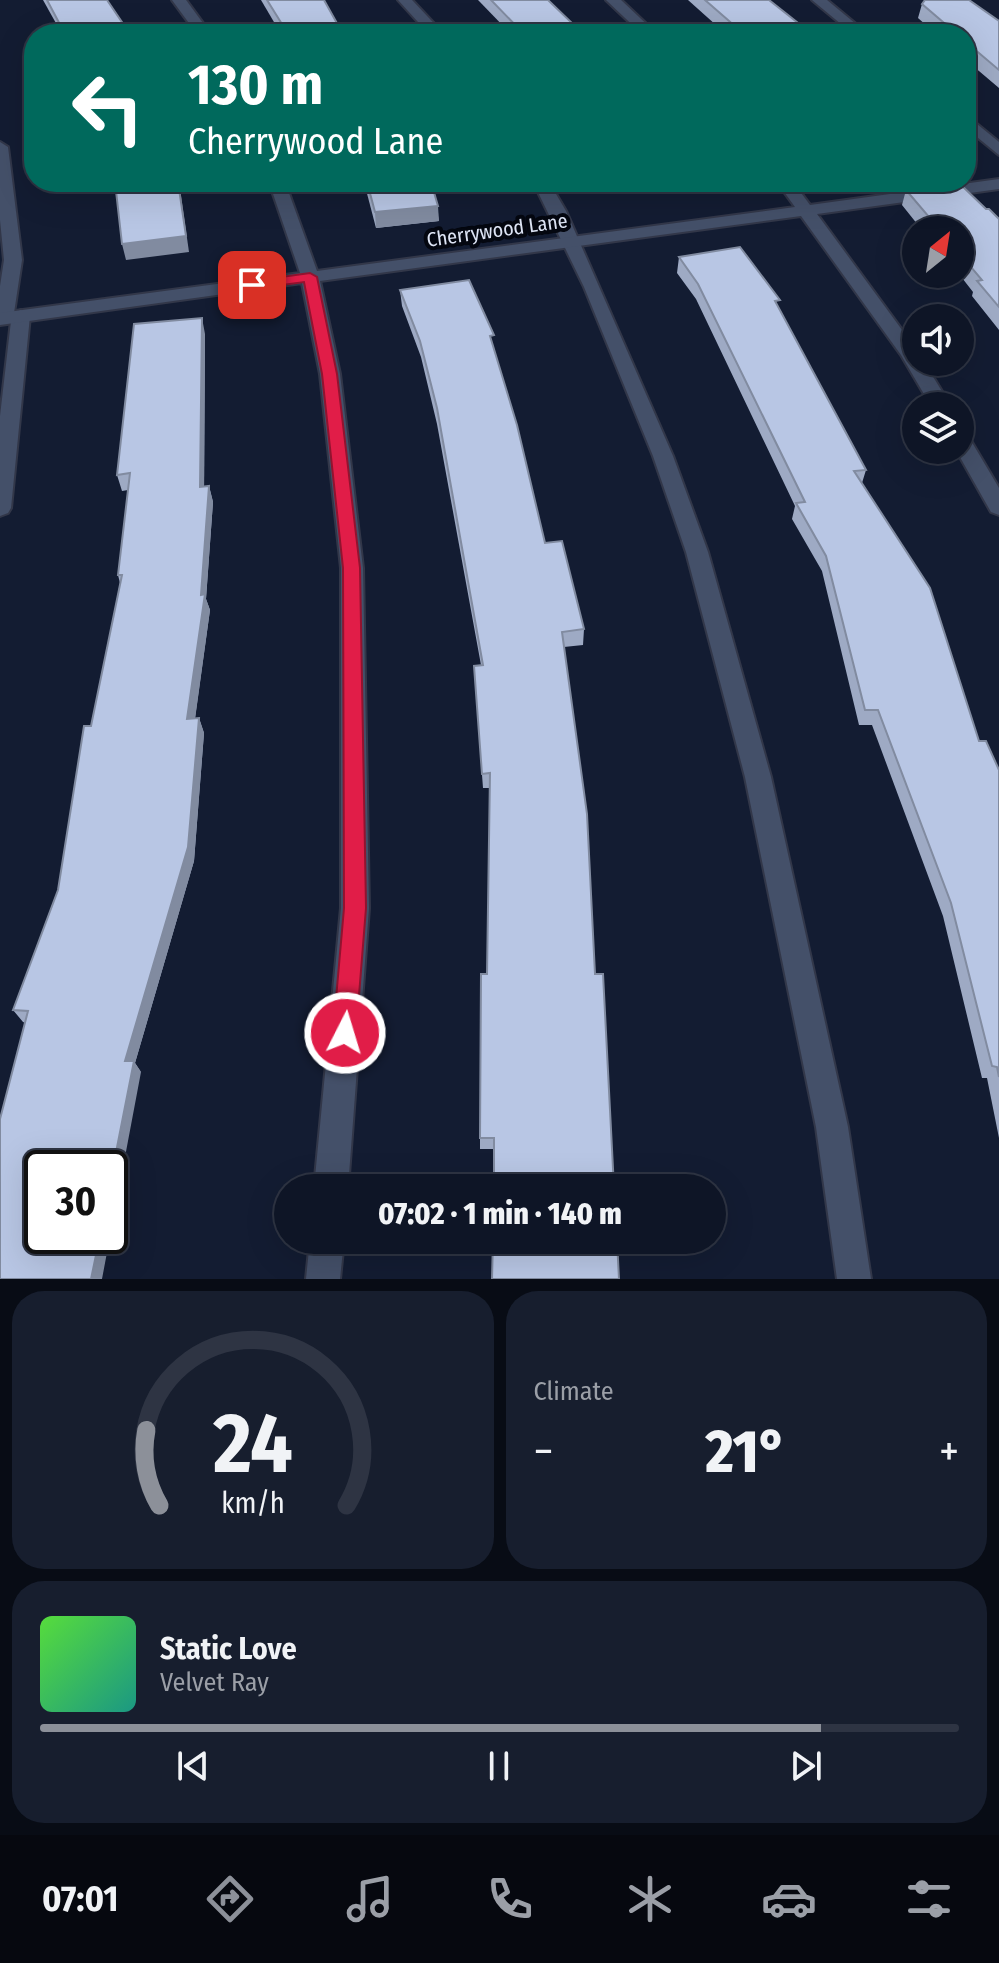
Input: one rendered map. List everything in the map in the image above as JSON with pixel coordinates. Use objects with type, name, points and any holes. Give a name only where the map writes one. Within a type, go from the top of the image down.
[{"type":"street","points":[[179,0],[197,24]]},
{"type":"street","points":[[405,0],[428,24]]},
{"type":"street","points":[[613,0],[639,24]]},
{"type":"street","points":[[819,0],[849,24]]},
{"type":"street","points":[[976,129],[999,150]]},
{"type":"street","points":[[0,147],[13,260],[0,508]]},
{"type":"street","name":"Cherrywood Lane","points":[[976,187],[999,184]]},
{"type":"street","points":[[280,192],[310,277],[330,374],[352,568],[355,908],[332,1174]]},
{"type":"street","points":[[547,192],[593,287],[663,456],[701,567],[758,777],[832,1127],[854,1279]]},
{"type":"street","points":[[793,192],[910,354],[933,392]]},
{"type":"street","name":"Cherrywood Lane","points":[[8,318],[940,192]]},
{"type":"street","points":[[974,463],[999,507]]},
{"type":"street","points":[[323,1279],[326,1254]]},
{"type":"building","points":[[47,0],[107,0],[123,24],[60,24]]},
{"type":"building","points":[[267,0],[324,0],[337,24],[282,24]]},
{"type":"building","points":[[491,0],[548,0],[573,24],[514,24]]},
{"type":"building","points":[[705,0],[769,0],[799,24],[733,24]]},
{"type":"building","points":[[925,0],[969,0],[999,21],[999,70],[976,50],[976,24],[945,24],[922,4]]},
{"type":"building","points":[[116,192],[179,192],[186,236],[122,244]]},
{"type":"building","points":[[370,192],[434,192],[438,206],[375,212]]},
{"type":"building","points":[[908,192],[968,192],[999,219],[999,307],[977,281],[982,280],[974,271],[974,216],[928,216]]},
{"type":"building","points":[[740,247],[780,300],[775,301],[866,470],[854,471],[930,588],[979,741],[986,741],[999,770],[999,1077],[997,1067],[992,1066],[951,903],[878,710],[865,710],[826,556],[796,503],[805,502],[698,284],[679,257]]},
{"type":"building","points":[[469,280],[494,335],[490,336],[517,425],[545,543],[562,541],[584,629],[562,632],[587,814],[595,974],[603,974],[613,1174],[494,1174],[494,1138],[480,1138],[481,974],[487,974],[490,773],[482,774],[474,666],[483,665],[437,408],[420,341],[400,290]]},
{"type":"building","points":[[202,318],[200,487],[209,486],[201,595],[205,594],[187,719],[199,718],[188,847],[125,1061],[134,1061],[116,1150],[24,1150],[24,1254],[96,1254],[91,1279],[0,1279],[0,1119],[28,1011],[13,1010],[58,890],[84,726],[91,726],[122,575],[118,575],[130,473],[117,475],[134,324]]},
{"type":"building","points":[[493,1254],[618,1254],[619,1279],[492,1279]]},
{"type":"route","points":[[252,285],[310,277],[330,374],[352,568],[355,908],[345,1033]]}]
